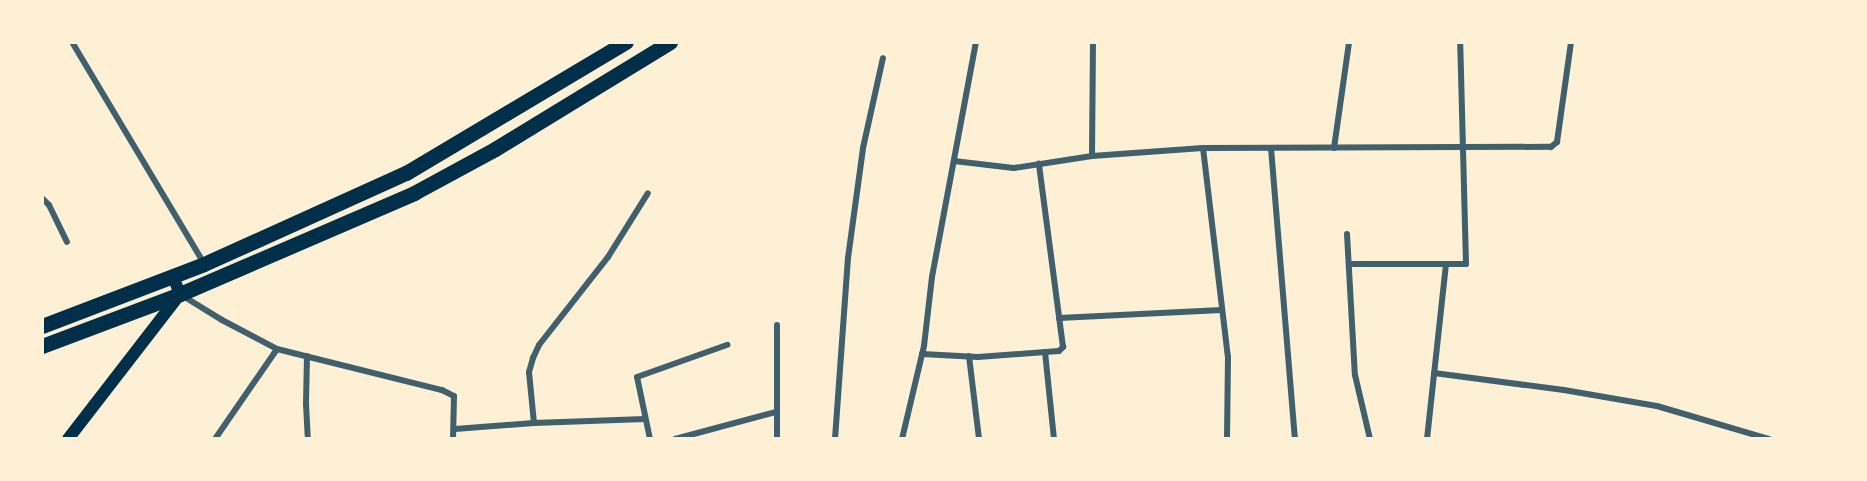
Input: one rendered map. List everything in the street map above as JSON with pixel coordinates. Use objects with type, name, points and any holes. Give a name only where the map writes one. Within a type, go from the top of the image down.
[{"type":"main road","points":[[42,326],[204,264],[405,173],[626,42]]},
{"type":"main road","points":[[42,346],[180,294],[414,193],[495,149],[670,42]]},
{"type":"main road","points":[[172,277],[180,294]]},
{"type":"main road","points":[[69,439],[180,294]]},
{"type":"street","points":[[72,42],[204,264]]},
{"type":"street","points":[[902,439],[922,354],[933,267],[976,42]]},
{"type":"street","points":[[1092,156],[1093,42]]},
{"type":"street","points":[[1334,148],[1349,42]]},
{"type":"street","points":[[1349,264],[1466,264],[1460,42]]},
{"type":"street","points":[[954,161],[1014,168],[1092,156],[1203,148],[1551,147],[1557,141],[1570,42]]},
{"type":"street","points":[[835,439],[848,258],[863,148],[883,58]]},
{"type":"street","points":[[1203,148],[1228,357],[1227,439]]},
{"type":"street","points":[[1271,148],[1295,439]]},
{"type":"street","points":[[922,354],[969,356],[1059,351],[1063,347],[1039,164]]},
{"type":"street","points":[[534,423],[528,372],[533,357],[539,345],[608,257],[648,194]]},
{"type":"street","points":[[42,198],[50,205],[68,242]]},
{"type":"street","points":[[1347,234],[1355,375],[1370,439]]},
{"type":"street","points":[[1427,439],[1446,264]]},
{"type":"street","points":[[180,294],[222,321],[277,349],[442,390],[454,396],[453,439]]},
{"type":"street","points":[[1059,318],[1222,310]]},
{"type":"street","points":[[777,325],[776,412],[779,422],[777,439]]},
{"type":"street","points":[[650,439],[637,376],[727,345]]},
{"type":"street","points":[[215,439],[277,349]]},
{"type":"street","points":[[1045,352],[1054,439]]},
{"type":"street","points":[[307,356],[308,439]]},
{"type":"street","points":[[969,356],[979,439]]},
{"type":"street","points":[[1434,373],[1564,390],[1657,406],[1769,439]]},
{"type":"street","points":[[675,439],[776,412]]},
{"type":"street","points":[[455,429],[534,423],[645,419]]}]
